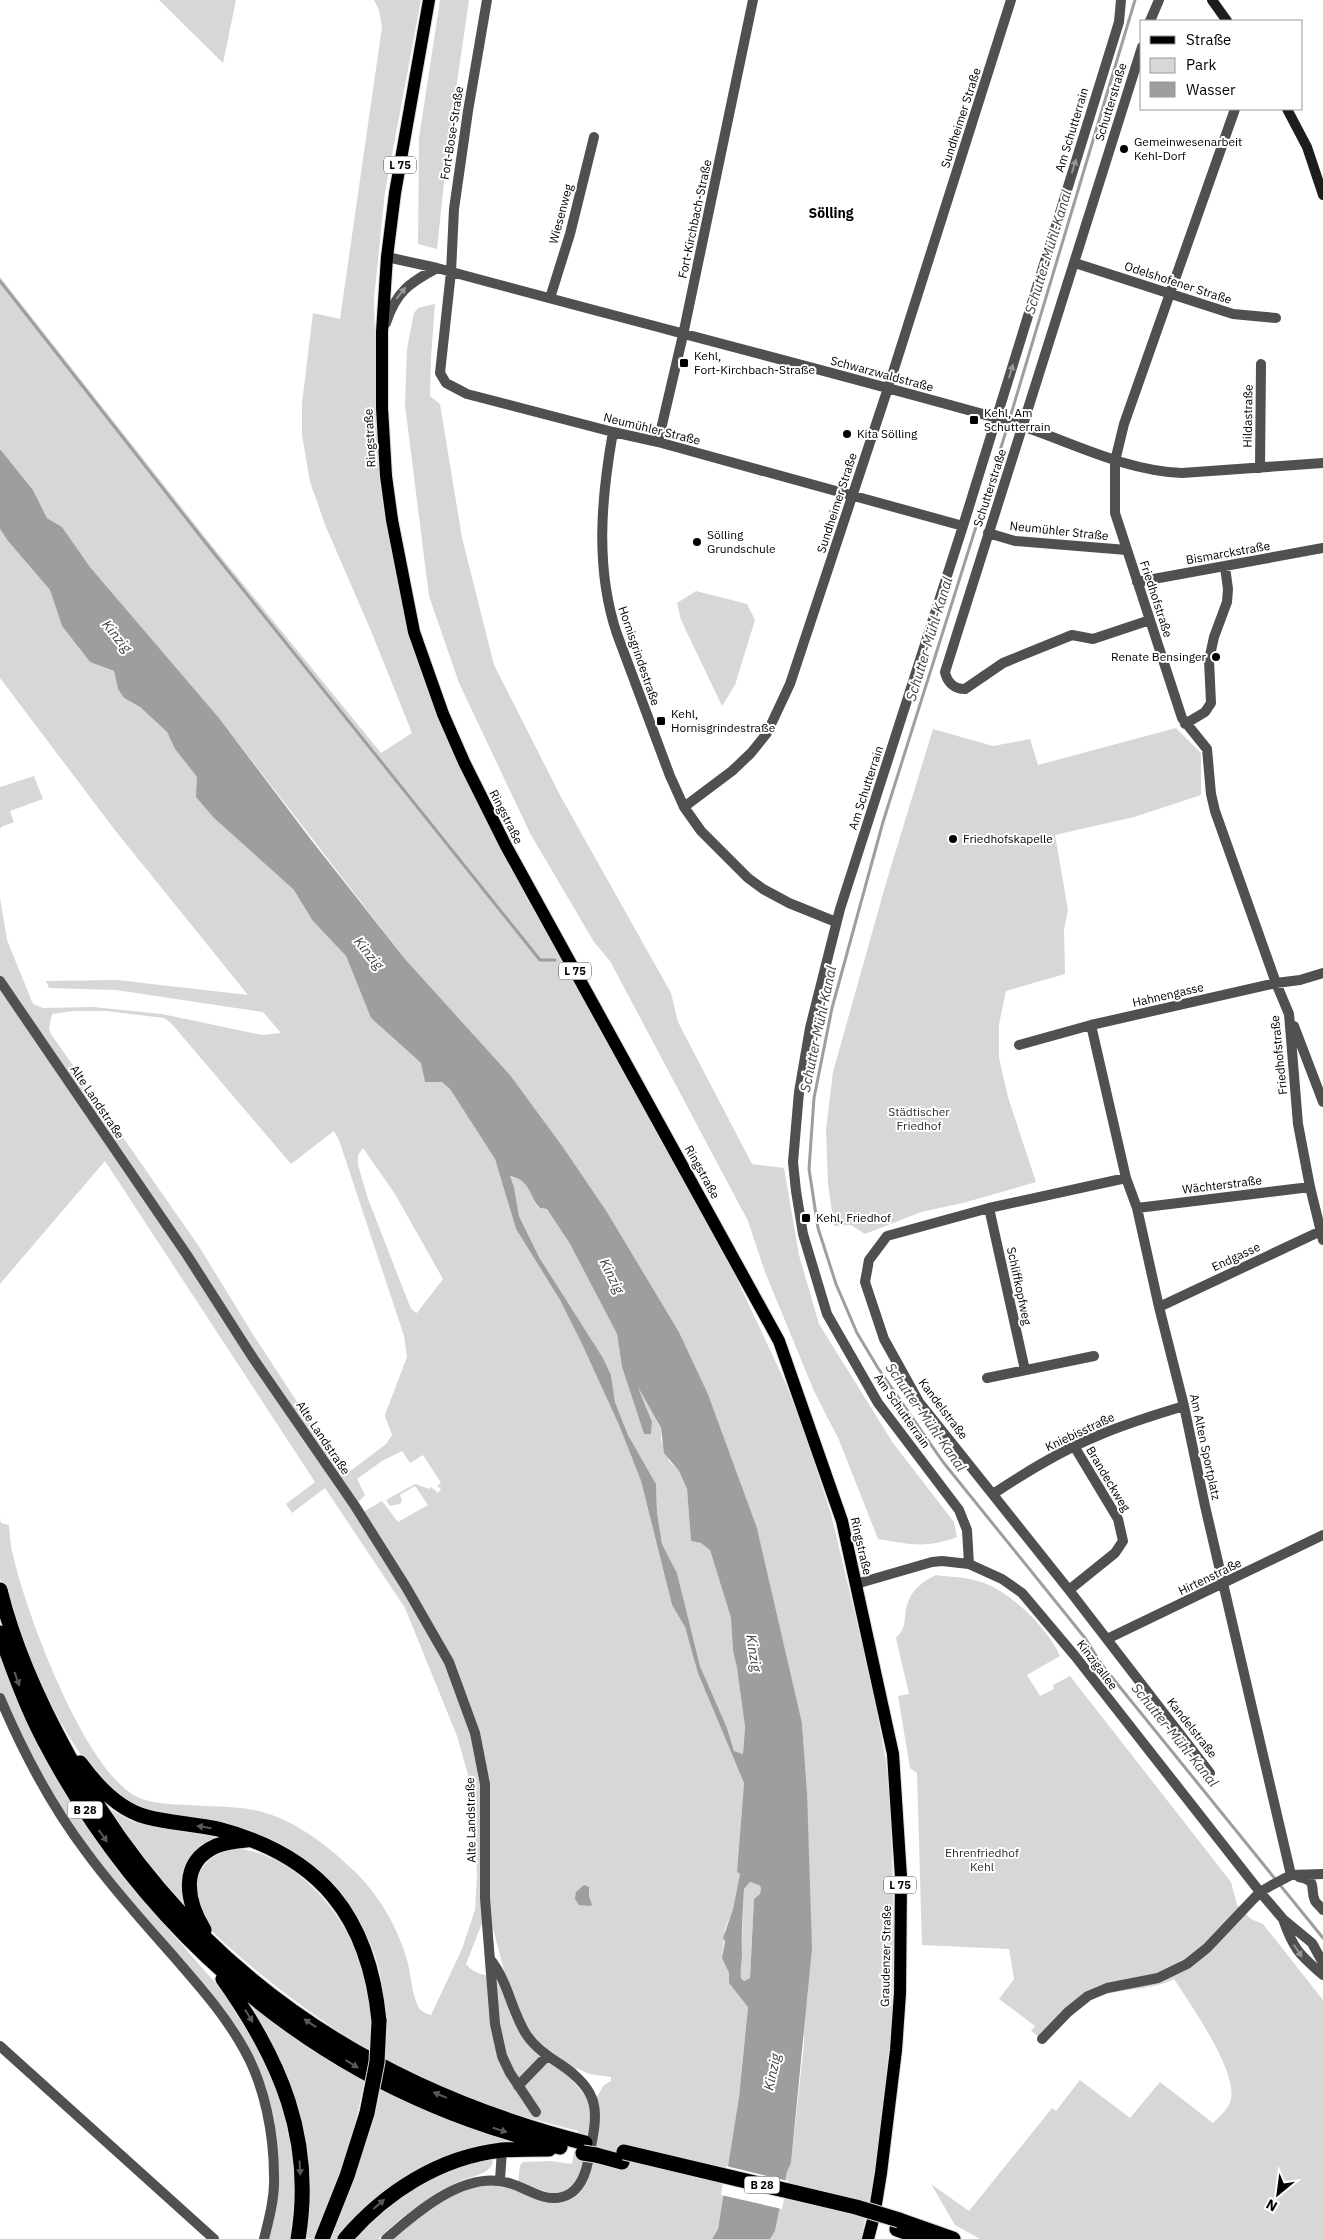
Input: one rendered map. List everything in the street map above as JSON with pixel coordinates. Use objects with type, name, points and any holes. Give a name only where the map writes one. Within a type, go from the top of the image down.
[{"type":"highway","name":"B 28","points":[[0,1590],[12,1629],[52,1726],[83,1783],[109,1825],[152,1882],[207,1941],[256,1984],[303,2019],[382,2067],[439,2095],[591,2149],[854,2216],[898,2224],[953,2239]]},
{"type":"highway","name":"B 28","points":[[0,1633],[22,1693],[43,1739],[70,1786],[127,1870],[211,1962],[310,2039],[384,2082],[434,2106],[481,2124],[566,2148],[591,2149]]},
{"type":"highway","points":[[52,1726],[95,1782],[120,1804],[145,1817],[217,1829],[251,1839],[290,1857],[322,1883],[357,1931],[370,1967],[379,2021],[376,2062],[367,2113],[347,2176],[322,2239]]},
{"type":"highway","name":"B 28","points":[[207,1941],[189,1897],[188,1884],[195,1865],[215,1847],[251,1839]]},
{"type":"highway","points":[[211,1962],[261,2036],[287,2096],[295,2123],[302,2192],[298,2239]]},
{"type":"highway","points":[[346,2239],[382,2201],[407,2184],[448,2164],[472,2156],[502,2150],[566,2148]]},
{"type":"highway","name":"B 28","points":[[898,2224],[924,2239]]},
{"type":"main road","name":"Ringstraße","points":[[430,0],[397,184],[387,257],[382,332],[382,408],[386,476],[392,520],[414,632],[443,714],[464,762],[506,846],[779,1341],[842,1521],[856,1584]]},
{"type":"main road","name":"Graudenzer Straße","points":[[856,1584],[893,1754],[900,1877],[900,1993],[896,2050],[881,2173],[868,2239]]},
{"type":"street","name":"Fort-Bose-Straße","points":[[451,272],[454,209],[487,0]]},
{"type":"street","name":"Fort-Kirchbach-Straße","points":[[658,442],[683,335],[753,0]]},
{"type":"street","name":"Sundheimer Straße","points":[[684,807],[732,771],[767,733],[779,710],[801,657],[1011,0]]},
{"type":"street","name":"Am Schutterrain","points":[[969,1564],[967,1530],[959,1510],[878,1402],[827,1314],[800,1218],[793,1162],[799,1092],[810,1028],[836,922],[1000,419],[1119,22],[1121,0]]},
{"type":"street","points":[[1150,20],[1158,0]]},
{"type":"street","points":[[1212,0],[1226,20]]},
{"type":"street","name":"Schutterstraße","points":[[1140,53],[1075,263],[1019,425],[945,672],[948,680],[958,688],[965,689],[1003,662],[1072,636],[1093,639],[1150,620]]},
{"type":"street","name":"Friedhofstraße","points":[[1235,110],[1124,424],[1115,461],[1115,513],[1136,582],[1186,724],[1207,749],[1211,794],[1215,811],[1276,983],[1289,1014],[1298,1124],[1310,1187],[1322,1234]]},
{"type":"street","points":[[1288,110],[1307,147],[1323,195]]},
{"type":"street","name":"Wiesenweg","points":[[550,298],[570,234],[594,137]]},
{"type":"street","name":"Schwarzwaldstraße","points":[[387,257],[437,268],[1000,419],[1115,461],[1173,472],[1323,463]]},
{"type":"street","name":"Odelshofener Straße","points":[[1075,263],[1233,314],[1276,318]]},
{"type":"street","points":[[382,332],[391,305],[404,287],[437,268]]},
{"type":"street","name":"Neumühler Straße","points":[[451,272],[440,373],[446,383],[467,394],[658,442],[964,526]]},
{"type":"street","name":"Hildastraße","points":[[1260,468],[1261,364]]},
{"type":"street","name":"Hornisgrindestraße","points":[[613,432],[606,470],[602,537],[605,588],[610,614],[670,776],[684,807],[700,831],[748,878],[770,894],[836,922]]},
{"type":"street","name":"Neumühler Straße","points":[[988,533],[1015,541],[1127,550]]},
{"type":"street","name":"Bismarckstraße","points":[[1136,582],[1323,548]]},
{"type":"street","points":[[1186,724],[1205,712],[1211,703],[1209,660],[1214,637],[1227,602],[1228,589],[1225,567]]},
{"type":"street","name":"Hahnengasse","points":[[1019,1045],[1091,1025],[1276,983],[1300,980],[1323,973]]},
{"type":"street","name":"Alte Landstraße","points":[[0,981],[187,1255],[253,1358],[355,1506],[406,1587],[449,1662],[475,1733],[485,1784],[485,1898],[495,2024],[502,2056],[518,2086],[536,2112]]},
{"type":"street","points":[[1289,1014],[1323,1102]]},
{"type":"street","name":"Am Alten Sportplatz","points":[[1091,1025],[1126,1178],[1137,1208],[1184,1406],[1291,1875]]},
{"type":"street","name":"Kandelstraße","points":[[1126,1178],[989,1208],[887,1236],[869,1260],[865,1282],[884,1339],[913,1392],[1210,1773]]},
{"type":"street","name":"Wächterstraße","points":[[1137,1208],[1310,1187]]},
{"type":"street","name":"Schliffkopfweg","points":[[989,1208],[1025,1370]]},
{"type":"street","name":"Endgasse","points":[[1159,1307],[1322,1234]]},
{"type":"street","points":[[987,1378],[1094,1356]]},
{"type":"street","name":"Kniebisstraße","points":[[993,1494],[1074,1446],[1121,1426],[1184,1406]]},
{"type":"street","name":"Brandeckweg","points":[[1069,1590],[1115,1553],[1123,1541],[1118,1519],[1074,1446]]},
{"type":"street","name":"Hirtenstraße","points":[[1107,1639],[1323,1535]]},
{"type":"street","name":"Kinzigallee","points":[[856,1584],[932,1562],[942,1561],[969,1564],[1002,1578],[1022,1593],[1038,1610],[1260,1892],[1283,1919],[1312,1942],[1323,1963]]},
{"type":"street","points":[[0,1698],[49,1795],[86,1853],[132,1909],[212,2000],[246,2053],[264,2104],[273,2153],[275,2177],[264,2239]]},
{"type":"street","points":[[1042,2039],[1068,2012],[1088,1996],[1108,1988],[1158,1978],[1187,1964],[1207,1948],[1260,1892],[1291,1875],[1323,1874]]},
{"type":"street","points":[[1291,1875],[1308,1879],[1311,1882],[1314,1886],[1315,1900],[1323,1910]]},
{"type":"street","name":"Kinzigallee","points":[[1283,1919],[1298,1954],[1323,1975]]},
{"type":"street","points":[[386,2239],[443,2195],[463,2186],[500,2180],[554,2199],[571,2193],[584,2177],[596,2118],[595,2102],[583,2082],[548,2056],[527,2036],[497,1968],[490,1959]]},
{"type":"street","points":[[0,2046],[214,2239]]},
{"type":"street","points":[[518,2086],[548,2056]]},
{"type":"street","points":[[500,2180],[502,2150]]},
{"type":"green space","points":[[159,0],[236,0],[223,63]]},
{"type":"green space","points":[[374,0],[421,0],[385,192],[374,299],[378,445],[435,705],[734,1273],[786,1384],[801,1422],[831,1514],[872,1685],[886,1761],[891,1814],[894,1925],[892,2021],[874,2188],[870,2197],[861,2239],[770,2239],[775,2231],[787,2172],[791,2163],[804,2044],[807,1792],[802,1723],[757,1528],[708,1394],[679,1332],[607,1212],[563,1147],[510,1075],[405,959],[219,718],[90,567],[62,527],[47,518],[33,490],[0,449],[0,277],[208,541],[381,753],[412,733],[326,527],[310,482],[302,435],[302,403],[313,313],[340,319],[382,27],[379,10]]},
{"type":"green space","points":[[440,0],[469,0],[448,145],[437,249],[418,244],[419,138]]},
{"type":"green space","points":[[435,304],[430,396],[440,404],[462,538],[494,665],[561,797],[671,993],[678,1022],[752,1164],[784,1168],[799,1255],[819,1324],[893,1443],[954,1522],[957,1537],[926,1544],[909,1544],[878,1539],[839,1440],[814,1391],[765,1272],[748,1221],[610,961],[594,942],[531,835],[459,683],[429,596],[405,405],[407,349],[414,313],[418,308]]},
{"type":"green space","points":[[0,529],[50,590],[62,626],[90,662],[114,671],[118,689],[124,698],[140,707],[167,732],[175,749],[197,777],[214,818],[294,890],[312,920],[346,956],[371,1018],[422,1064],[425,1082],[442,1082],[450,1089],[495,1159],[516,1229],[560,1300],[619,1425],[641,1481],[672,1605],[685,1627],[700,1676],[744,1783],[737,1872],[740,1874],[733,1909],[725,1929],[722,1958],[729,1973],[729,1983],[748,2006],[739,2097],[718,2229],[712,2239],[393,2239],[437,2204],[463,2191],[476,2187],[489,2185],[504,2186],[550,2193],[518,2182],[520,2165],[523,2162],[551,2161],[572,2164],[578,2131],[474,2103],[384,2062],[385,2010],[376,1957],[357,1922],[306,1864],[278,1843],[255,1833],[236,1827],[149,1811],[134,1805],[113,1791],[94,1772],[77,1749],[62,1724],[35,1670],[1,1583],[0,1518],[1,1523],[9,1525],[11,1547],[30,1614],[61,1690],[80,1728],[100,1761],[121,1785],[142,1799],[158,1803],[254,1810],[280,1818],[323,1844],[361,1878],[379,1900],[399,1937],[408,1964],[418,2006],[422,2011],[431,2015],[462,1949],[475,1910],[477,1875],[473,1792],[457,1736],[405,1608],[325,1488],[292,1513],[286,1504],[315,1482],[105,1161],[0,1284],[0,898],[7,940],[33,1004],[43,1008],[93,1007],[162,1014],[262,1035],[281,1033],[263,1012],[116,990],[49,988],[46,981],[117,980],[248,995],[114,829],[0,678]],"holes":[[[73,1011],[106,1011],[164,1018],[171,1023],[291,1164],[334,1131],[339,1140],[404,1336],[407,1357],[385,1416],[392,1435],[386,1444],[345,1475],[254,1336],[198,1245],[51,1034],[49,1028],[52,1014]],[[363,1148],[395,1194],[443,1279],[417,1313],[411,1309],[368,1199],[358,1165],[358,1155]],[[402,1451],[410,1463],[423,1455],[441,1483],[437,1486],[441,1489],[438,1493],[431,1487],[430,1489],[415,1484],[386,1500],[390,1506],[400,1504],[402,1501],[400,1495],[415,1486],[428,1505],[398,1522],[382,1501],[360,1514],[355,1506],[365,1495],[357,1479],[382,1461]],[[486,1913],[494,1932],[506,1978],[484,1975],[466,1964]],[[576,2068],[589,2074],[611,2077],[611,2081],[604,2085],[596,2098],[588,2099],[572,2080]]]},
{"type":"green space","points":[[696,591],[747,604],[755,620],[735,685],[722,706],[681,620],[677,603]]},
{"type":"green space","name":"Städtischer Friedhof","points":[[1176,728],[1201,753],[1201,795],[1134,817],[1055,835],[1068,910],[1064,930],[1065,974],[1006,991],[999,1024],[999,1058],[1008,1097],[1036,1182],[963,1203],[921,1212],[865,1234],[851,1225],[834,1226],[828,1184],[826,1130],[833,1072],[886,883],[933,729],[993,746],[1030,739],[1038,765]]},
{"type":"green space","points":[[34,776],[43,799],[10,811],[14,822],[1,827],[0,830],[0,787]]},
{"type":"green space","points":[[509,1176],[517,1178],[526,1185],[539,1208],[547,1209],[570,1244],[617,1334],[622,1367],[644,1434],[651,1434],[652,1422],[636,1381],[661,1429],[661,1439],[669,1461],[679,1471],[687,1489],[691,1541],[701,1543],[710,1550],[731,1618],[733,1651],[745,1727],[743,1754],[734,1751],[727,1728],[700,1666],[677,1573],[662,1544],[657,1513],[656,1484],[628,1435],[615,1402],[611,1375],[603,1358],[539,1257],[519,1216],[514,1187]]},
{"type":"green space","name":"Ehrenfriedhof Kehl","points":[[936,1575],[968,1579],[990,1585],[1014,1601],[1037,1622],[1060,1656],[1027,1675],[1040,1696],[1054,1689],[1053,1685],[1070,1676],[1231,1882],[1237,1905],[1251,1919],[1263,1924],[1323,2000],[1323,2239],[980,2239],[955,2225],[931,2184],[969,2211],[1052,2108],[1056,2111],[1080,2080],[1130,2118],[1160,2082],[1213,2123],[1226,2109],[1231,2099],[1231,2087],[1220,2055],[1201,2020],[1174,1979],[1154,1986],[1111,1993],[1091,2000],[1042,2039],[1031,2031],[1035,2026],[999,1999],[1014,1979],[1009,1949],[922,1945],[917,1773],[910,1768],[898,1696],[909,1694],[896,1638],[904,1626],[907,1605],[911,1595],[922,1583]]},
{"type":"green space","points":[[0,1656],[23,1711],[69,1800],[119,1873],[226,1995],[265,2057],[288,2118],[297,2190],[292,2239],[266,2239],[273,2152],[247,2053],[132,1909],[50,1794],[0,1695]]},
{"type":"green space","points":[[103,1805],[131,1821],[148,1826],[232,1837],[183,1881],[184,1902],[182,1903],[158,1880]]},
{"type":"green space","points":[[242,1849],[267,1856],[290,1869],[311,1886],[330,1907],[346,1930],[358,1955],[367,1981],[371,2006],[369,2052],[269,1981],[221,1940],[202,1917],[195,1897],[195,1886],[199,1873],[217,1855]]},
{"type":"green space","points":[[750,1882],[759,1885],[761,1888],[760,1894],[754,1899],[750,1978],[744,1981],[741,1978],[741,1972],[744,1889]]},
{"type":"green space","points":[[247,1998],[365,2079],[351,2144],[315,2239],[305,2238],[306,2163],[244,2000]]},
{"type":"green space","points":[[381,2086],[510,2139],[510,2144],[443,2159],[338,2239],[329,2239],[373,2122]]},
{"type":"green space","points":[[490,2157],[493,2162],[488,2169],[461,2181],[428,2200],[407,2214],[378,2239],[353,2239],[379,2210],[435,2175]]},
{"type":"water","name":"Kinzig","points":[[0,449],[33,490],[47,518],[62,527],[90,567],[219,718],[312,841],[405,959],[510,1075],[563,1147],[607,1212],[679,1332],[708,1394],[757,1528],[802,1723],[807,1792],[812,1948],[791,2163],[787,2172],[775,2231],[770,2239],[712,2239],[718,2229],[739,2097],[748,2007],[729,1983],[729,1973],[722,1958],[725,1941],[723,1938],[733,1909],[740,1874],[737,1872],[744,1783],[698,1673],[685,1627],[672,1605],[641,1481],[619,1425],[560,1300],[516,1229],[495,1159],[450,1089],[442,1082],[425,1082],[421,1063],[371,1018],[346,956],[312,920],[294,890],[214,818],[196,797],[197,777],[175,749],[167,732],[140,707],[124,698],[118,689],[114,671],[90,662],[62,626],[50,590],[0,529]],"holes":[[[510,1176],[517,1178],[526,1185],[536,1203],[540,1208],[547,1209],[570,1244],[617,1334],[622,1367],[644,1434],[651,1434],[652,1422],[638,1387],[661,1428],[664,1453],[679,1471],[687,1489],[691,1541],[701,1543],[710,1550],[731,1618],[733,1651],[745,1727],[743,1754],[734,1751],[727,1728],[700,1666],[677,1573],[662,1544],[657,1513],[656,1484],[628,1435],[615,1402],[611,1375],[603,1358],[539,1257],[519,1216]],[[750,1882],[759,1885],[761,1888],[760,1894],[754,1899],[750,1978],[744,1981],[741,1978],[744,1889]]]},
{"type":"water","points":[[584,1885],[589,1887],[592,1905],[590,1906],[579,1905],[575,1899],[576,1892]]},
{"type":"pier","points":[[726,2166],[788,2181],[782,2209],[721,2195]]},
{"type":"waterway","name":"Schutter-Mühl-Kanal","points":[[1135,0],[1003,441],[883,822],[832,1008],[814,1098],[809,1169],[818,1228],[836,1284],[857,1333],[878,1368],[943,1462],[1085,1638],[1102,1665],[1323,1938]]},
{"type":"waterway","points":[[0,281],[205,542],[540,960],[555,960]]},
{"type":"place","name":"Gemeinwesenarbeit Kehl-Dorf","points":[[1124,149]]},
{"type":"place","name":"Kehl, Fort-Kirchbach-Straße","points":[[684,363]]},
{"type":"place","name":"Kehl, Am Schutterrain","points":[[974,420]]},
{"type":"place","name":"Kita Sölling","points":[[847,434]]},
{"type":"place","name":"Sölling Grundschule","points":[[697,542]]},
{"type":"place","name":"Renate Bensinger","points":[[1216,657]]},
{"type":"place","name":"Kehl, Hornisgrindestraße","points":[[661,721]]},
{"type":"place","name":"Friedhofskapelle","points":[[953,839]]},
{"type":"place","name":"Kehl, Friedhof","points":[[806,1218]]},
{"type":"district","name":"Sölling","points":[[831,213]]}]
